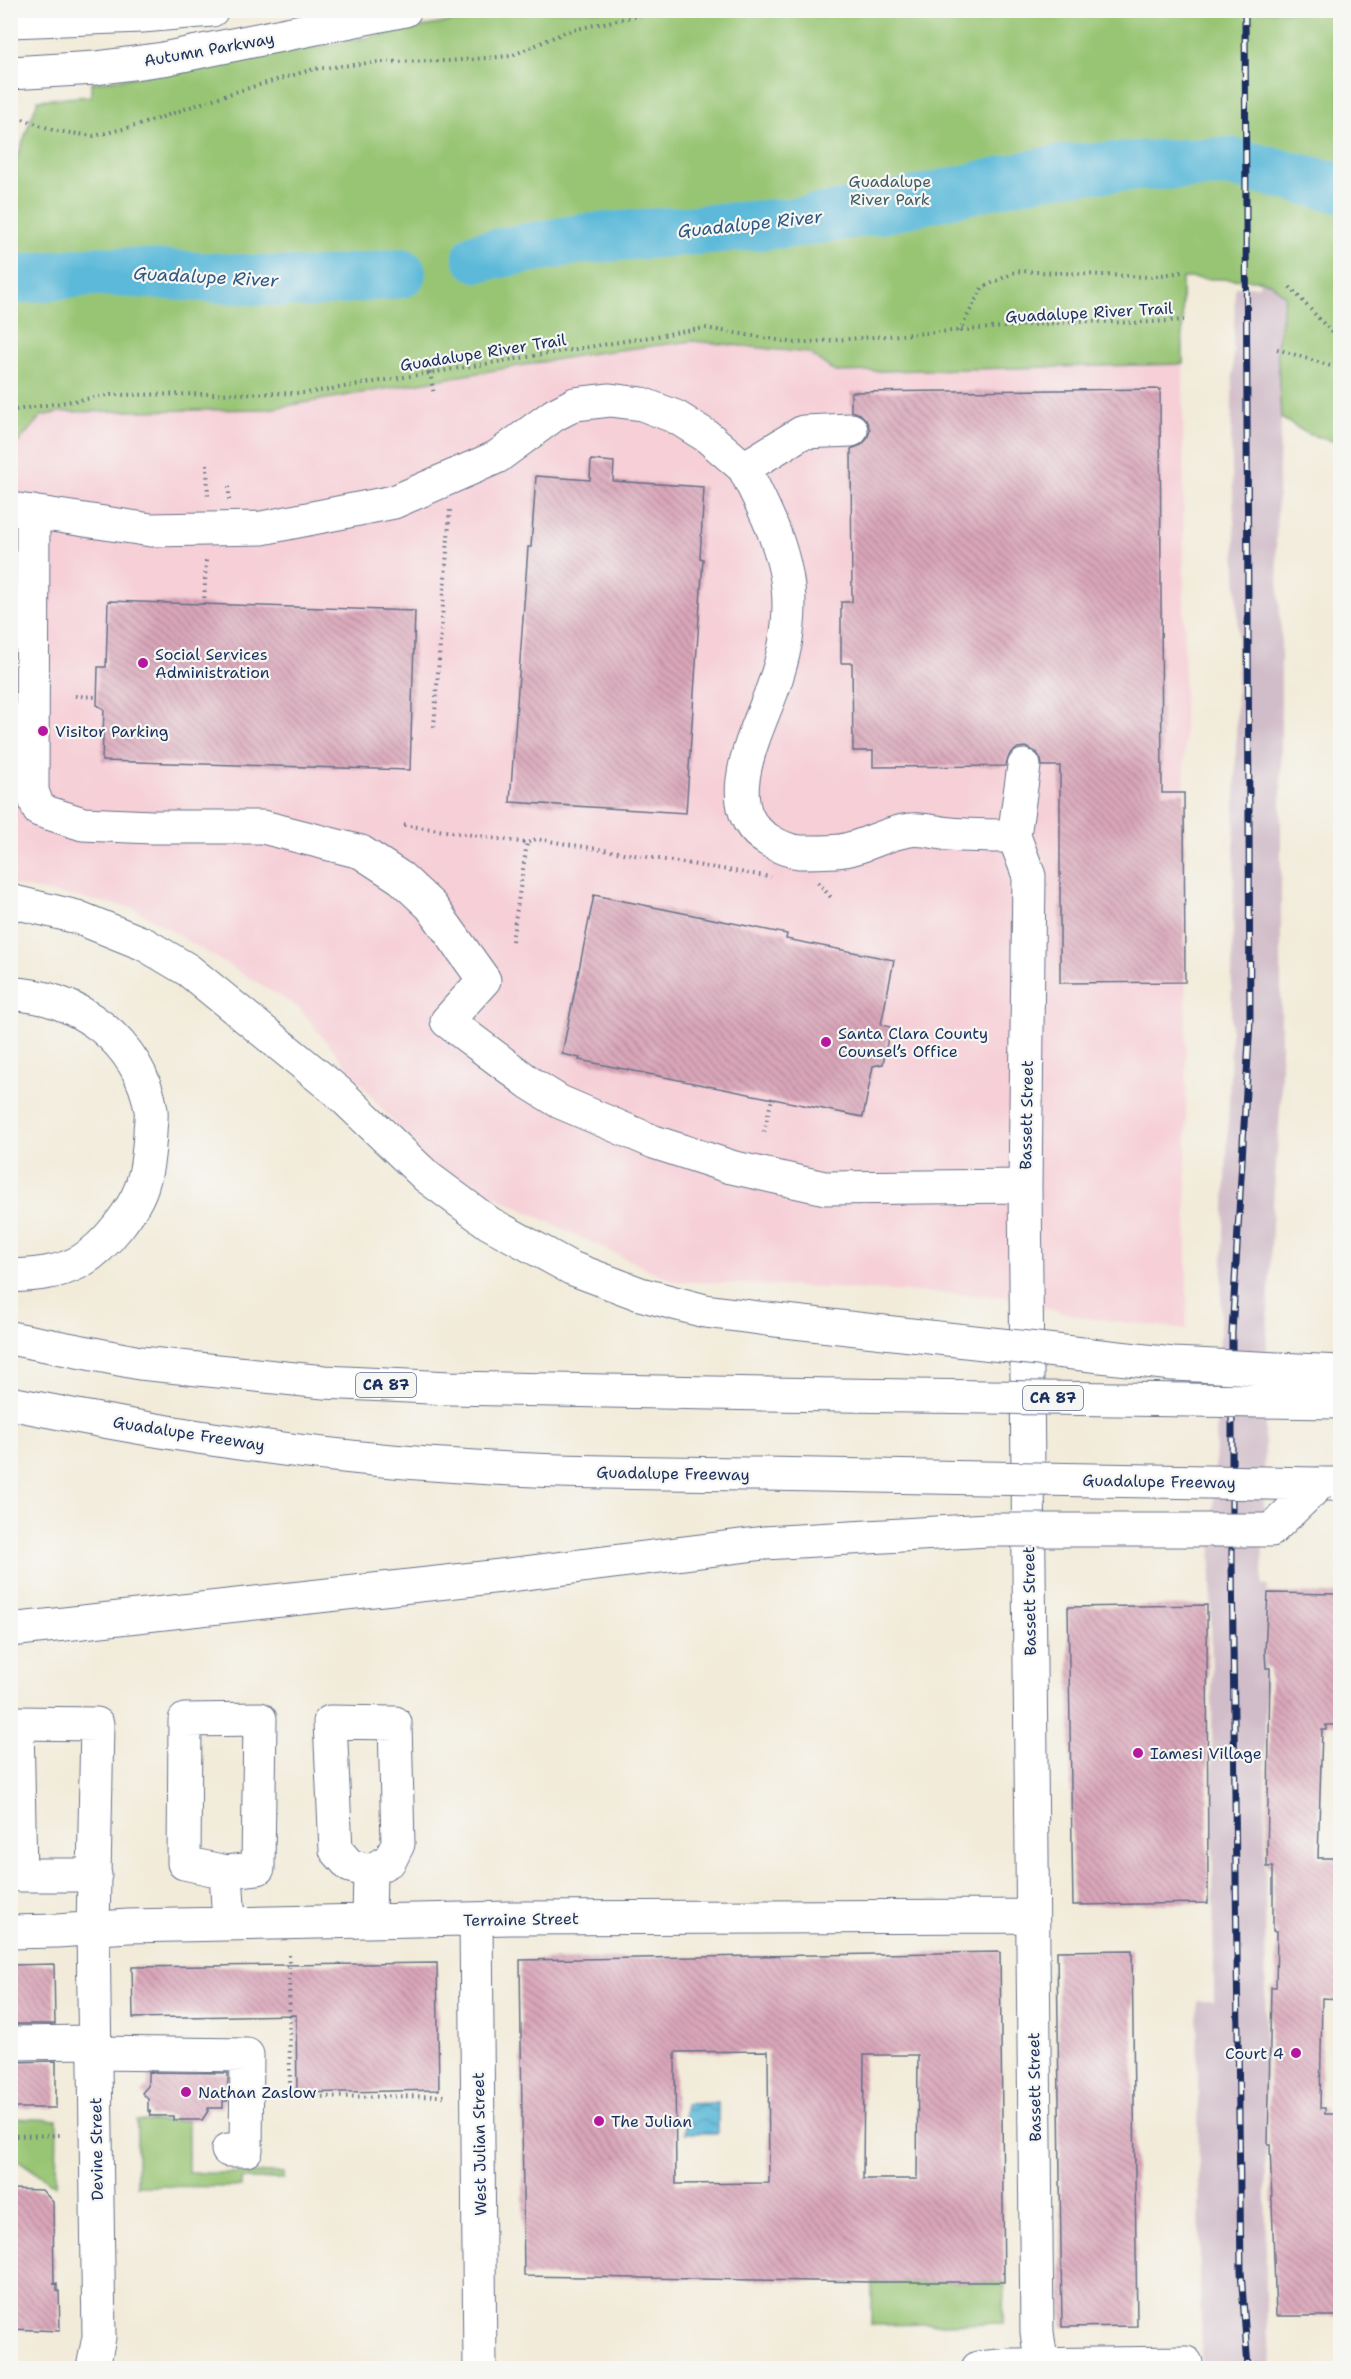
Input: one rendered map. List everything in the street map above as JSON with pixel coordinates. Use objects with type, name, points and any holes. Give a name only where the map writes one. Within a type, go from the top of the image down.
[{"type":"main road","points":[[11,74],[25,17],[142,16],[212,10]]},
{"type":"main road","name":"Autumn Parkway","points":[[11,74],[96,68],[163,58],[405,10]]},
{"type":"main road","points":[[1024,766],[1014,836],[910,830],[843,851],[798,852],[777,845],[758,834],[747,820],[743,802],[745,768],[751,740],[774,686],[785,648],[789,604],[784,564],[775,534],[744,468],[708,437],[676,417],[642,404],[610,400],[575,404],[554,415],[497,457],[394,502],[262,528],[151,530],[22,511],[32,791],[39,810],[83,824],[152,827],[263,827],[361,852],[401,878],[431,906],[484,980],[447,1021],[531,1084],[560,1102],[654,1142],[731,1167],[825,1188],[1025,1186]]},
{"type":"main road","points":[[744,468],[803,432],[851,430]]},
{"type":"main road","name":"Bassett Street","points":[[1014,836],[1029,876],[1025,1186],[1037,2332],[1042,2367]]},
{"type":"main road","points":[[10,901],[88,921],[144,944],[188,970],[338,1092],[427,1177],[489,1223],[571,1268],[640,1293],[705,1311],[767,1319],[1173,1364],[1341,1372]]},
{"type":"main road","points":[[10,994],[50,1000],[91,1017],[122,1046],[141,1078],[151,1110],[149,1152],[143,1184],[124,1217],[104,1242],[81,1261],[54,1272],[10,1276]]},
{"type":"main road","name":"CA 87","points":[[10,1338],[140,1363],[324,1382],[450,1388],[1341,1402]]},
{"type":"main road","name":"Guadalupe Freeway","points":[[10,1403],[176,1434],[447,1465],[569,1471],[1330,1484]]},
{"type":"main road","points":[[10,1630],[477,1578],[764,1543],[988,1530],[1271,1530],[1330,1484]]},
{"type":"main road","points":[[260,1719],[258,1868],[226,1872],[184,1863],[185,1720],[260,1719]]},
{"type":"main road","name":"Devine Street","points":[[93,2368],[99,2337],[93,1929],[95,1875],[97,1724],[17,1723],[21,1875],[95,1875]]},
{"type":"main road","points":[[369,1921],[370,1871]]},
{"type":"main road","points":[[226,1872],[229,1924]]},
{"type":"main road","name":"Terraine Street","points":[[10,1932],[229,1924],[476,1919],[1032,1916]]},
{"type":"main road","name":"West Julian Street","points":[[476,1919],[480,2368]]},
{"type":"main road","points":[[10,2043],[247,2055],[246,2150],[228,2150]]},
{"type":"main road","points":[[978,2368],[1186,2363]]},
{"type":"path","points":[[23,119],[56,131],[94,136],[139,125],[225,95],[314,69],[379,62],[447,62],[511,56],[568,31],[662,10]]},
{"type":"path","name":"Guadalupe River Trail","points":[[959,332],[982,288],[1017,272],[1149,277],[1182,272]]},
{"type":"path","points":[[1290,287],[1334,335],[1341,337]]},
{"type":"path","name":"Guadalupe River Trail","points":[[10,412],[111,395],[307,393],[705,328],[796,343],[1082,321],[1135,323],[1184,320]]},
{"type":"path","points":[[1277,350],[1341,369]]},
{"type":"path","points":[[430,372],[434,395]]},
{"type":"path","points":[[207,464],[208,503]]},
{"type":"path","points":[[434,727],[450,505]]},
{"type":"path","points":[[204,604],[207,550]]},
{"type":"path","points":[[75,696],[97,697]]},
{"type":"path","points":[[404,825],[527,843],[536,839],[773,877]]},
{"type":"path","points":[[512,941],[527,843]]},
{"type":"path","points":[[815,878],[833,900]]},
{"type":"path","points":[[764,1132],[771,1098]]},
{"type":"path","points":[[289,1955],[290,2097],[448,2096]]},
{"type":"path","points":[[10,2136],[64,2135]]},
{"type":"shaded area","points":[[1260,279],[1272,284],[1285,296],[1277,346],[1281,418],[1276,542],[1281,633],[1281,1097],[1267,1335],[1262,1585],[1268,1586],[1265,1651],[1266,2321],[1272,2368],[1201,2368],[1197,2001],[1214,2001],[1211,1571],[1230,1075],[1234,871],[1238,617],[1231,444],[1235,287],[1259,286]]},
{"type":"shaded area","points":[[693,341],[810,353],[836,372],[1183,364],[1187,1329],[1084,1318],[999,1296],[673,1281],[428,1165],[299,1008],[134,908],[11,885],[11,451],[41,416],[61,412],[268,409],[594,353]]},
{"type":"green space","name":"Guadalupe River Park","points":[[507,11],[1340,11],[1340,443],[1308,434],[1281,418],[1277,346],[1285,296],[1272,284],[1260,280],[1182,278],[1183,364],[835,372],[809,353],[693,341],[594,353],[268,409],[61,412],[41,416],[11,451],[11,175],[38,100],[91,96],[91,83],[209,67]]},
{"type":"green space","points":[[11,2118],[57,2120],[56,2186],[11,2155]]},
{"type":"green space","points":[[137,2121],[188,2121],[188,2173],[284,2173],[284,2179],[241,2179],[241,2187],[137,2186]]},
{"type":"green space","points":[[872,2282],[1004,2282],[1003,2323],[872,2325]]},
{"type":"water","points":[[718,2103],[718,2133],[685,2133],[685,2104]]},
{"type":"building","points":[[1160,389],[1162,793],[1184,793],[1185,982],[1060,983],[1060,766],[1042,766],[1041,759],[1036,752],[1026,747],[1018,748],[1010,754],[1005,766],[873,767],[873,751],[853,751],[852,663],[841,663],[841,602],[852,602],[851,449],[861,445],[867,439],[870,430],[866,420],[860,414],[851,411],[851,392]]},
{"type":"building","points":[[591,460],[614,462],[613,481],[704,487],[700,558],[703,559],[686,813],[510,802],[528,547],[531,547],[536,476],[590,480]]},
{"type":"building","points":[[108,601],[415,611],[410,770],[102,761],[104,709],[97,705],[98,667],[106,667]]},
{"type":"building","points":[[594,895],[787,934],[786,939],[894,960],[881,1025],[890,1027],[883,1064],[873,1066],[863,1117],[579,1060],[580,1058],[562,1054]]},
{"type":"building","points":[[1268,1593],[1341,1594],[1341,1725],[1326,1725],[1326,1730],[1322,1730],[1318,1858],[1341,1858],[1341,1999],[1322,1998],[1320,2108],[1325,2108],[1325,2114],[1339,2114],[1339,2120],[1341,2120],[1341,2316],[1276,2316],[1270,2145],[1268,2145],[1271,1987],[1276,1987],[1277,1931],[1273,1931],[1273,1867],[1267,1867],[1270,1668],[1266,1668],[1265,1652]]},
{"type":"building","name":"Iamesi Village","points":[[1207,1605],[1208,1903],[1073,1905],[1068,1607]]},
{"type":"building","points":[[1132,1950],[1137,2326],[1062,2327],[1057,1951]]},
{"type":"building","name":"The Julian","points":[[1000,1952],[1004,2282],[524,2276],[520,1960]],"holes":[[[768,2051],[769,2183],[676,2184],[675,2052]],[[864,2055],[918,2055],[917,2179],[863,2179]]]},
{"type":"building","points":[[437,1963],[439,2090],[297,2093],[296,2015],[133,2018],[132,1967]]},
{"type":"building","points":[[54,1964],[55,2024],[10,2024],[10,1965]]},
{"type":"building","points":[[56,2061],[56,2108],[10,2108],[10,2062]]},
{"type":"building","name":"Nathan Zaslow","points":[[148,2072],[228,2073],[227,2101],[223,2101],[223,2108],[208,2108],[202,2120],[173,2120],[173,2116],[151,2116],[148,2111],[148,2099],[142,2093],[148,2086]]},
{"type":"building","points":[[10,2189],[42,2190],[53,2202],[54,2284],[57,2283],[57,2291],[59,2291],[60,2331],[10,2329]]},
{"type":"waterway","name":"Guadalupe River","points":[[478,257],[581,239],[800,222],[880,209],[1031,175],[1069,169],[1230,162],[1340,188]]},
{"type":"waterway","name":"Guadalupe River","points":[[10,280],[96,271],[310,283],[401,273]]},
{"type":"railway","points":[[1245,10],[1250,1022],[1232,1333],[1232,1561],[1241,2271],[1248,2368]]},
{"type":"place","name":"Social Services Administration","points":[[143,663]]},
{"type":"place","name":"Visitor Parking","points":[[43,731]]},
{"type":"place","name":"Santa Clara County Counsel’s Office","points":[[826,1042]]},
{"type":"place","name":"Iamesi Village","points":[[1138,1753]]},
{"type":"place","name":"Court 4","points":[[1296,2053]]},
{"type":"place","name":"Nathan Zaslow","points":[[186,2092]]},
{"type":"place","name":"The Julian","points":[[599,2121]]}]
